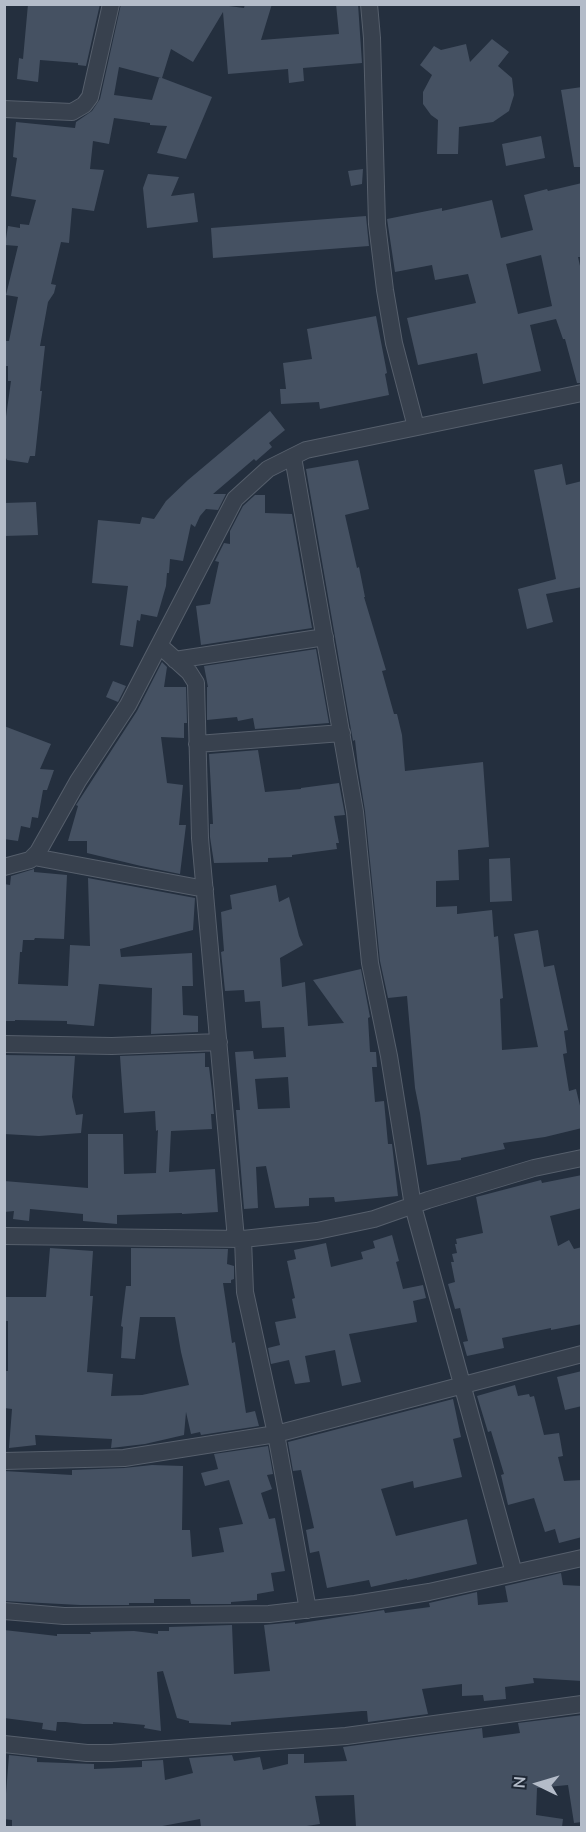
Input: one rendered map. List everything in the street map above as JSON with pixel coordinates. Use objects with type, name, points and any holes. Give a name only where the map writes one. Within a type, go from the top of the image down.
[{"type":"street","points":[[4,109],[72,112],[84,105],[90,97],[111,4]]},
{"type":"street","points":[[369,4],[378,235],[394,344],[416,427]]},
{"type":"street","points":[[4,867],[34,857],[78,781],[128,705],[235,499],[268,469],[306,450],[582,393]]},
{"type":"street","points":[[293,456],[355,812],[370,963],[389,1056],[413,1206],[514,1573]]},
{"type":"street","points":[[175,660],[325,637]]},
{"type":"street","points":[[159,645],[189,672],[196,683],[200,838],[245,1292],[276,1434],[308,1610]]},
{"type":"street","points":[[197,744],[342,733]]},
{"type":"street","points":[[34,857],[205,889]]},
{"type":"street","points":[[4,1044],[112,1046],[219,1042]]},
{"type":"street","points":[[4,1236],[239,1239],[317,1231],[374,1219],[534,1168],[582,1158]]},
{"type":"street","points":[[4,1461],[124,1458],[276,1434],[582,1354]]},
{"type":"street","points":[[4,1611],[64,1616],[269,1614],[429,1592],[582,1558]]},
{"type":"street","points":[[4,1744],[87,1753],[111,1753],[346,1737],[582,1704]]},
{"type":"building","points":[[28,4],[100,4],[86,66],[78,65],[78,63],[40,60],[38,82],[17,79],[19,58],[23,59]]},
{"type":"building","points":[[121,4],[214,4],[244,8],[245,4],[272,4],[261,40],[339,34],[336,4],[358,4],[362,63],[303,68],[304,81],[289,83],[288,69],[228,74],[223,12],[193,62],[171,49],[162,78],[212,97],[186,159],[157,153],[167,126],[114,118],[109,144],[93,141],[90,169],[104,170],[94,211],[72,208],[69,243],[61,242],[51,284],[56,285],[48,302],[40,346],[45,346],[35,456],[30,456],[28,463],[7,460],[4,454],[4,431],[11,381],[8,381],[8,366],[4,366],[4,341],[9,341],[18,297],[6,295],[18,246],[5,245],[8,226],[20,228],[20,224],[29,225],[36,200],[11,196],[17,158],[13,157],[16,122],[75,128],[76,122],[92,111],[100,99]],"holes":[[[119,67],[161,78],[159,78],[152,100],[114,95]]]},
{"type":"building","points":[[492,39],[509,52],[498,66],[512,78],[514,95],[509,111],[493,122],[459,127],[458,154],[437,154],[438,120],[423,104],[423,92],[432,75],[420,65],[434,46],[441,50],[466,44],[470,62]]},
{"type":"building","points":[[582,87],[582,167],[574,167],[561,90]]},
{"type":"building","points":[[541,136],[545,158],[506,166],[502,144]]},
{"type":"building","points":[[363,169],[362,184],[351,186],[348,171]]},
{"type":"building","points":[[148,174],[179,177],[171,196],[194,193],[198,222],[147,228],[143,188]]},
{"type":"building","points":[[582,183],[582,257],[578,257],[582,275],[582,383],[577,383],[565,339],[563,339],[556,319],[530,325],[541,371],[483,384],[477,353],[418,365],[407,318],[476,303],[468,274],[435,280],[432,265],[395,272],[387,219],[442,208],[442,211],[492,200],[501,238],[533,230],[524,195],[547,189],[548,191]],"holes":[[[541,255],[552,306],[518,314],[506,264]]]},
{"type":"building","points":[[366,216],[369,246],[213,258],[211,228]]},
{"type":"building","points":[[376,316],[389,395],[320,409],[319,402],[281,404],[280,389],[286,389],[283,363],[312,359],[307,329]]},
{"type":"building","points":[[270,411],[285,430],[269,443],[272,447],[256,461],[254,459],[213,494],[226,494],[218,510],[206,509],[195,527],[191,524],[183,561],[170,559],[169,573],[167,573],[166,586],[157,617],[141,614],[140,621],[137,620],[133,647],[120,645],[128,586],[92,583],[98,520],[140,524],[142,517],[154,519],[166,501],[188,480]]},
{"type":"building","points":[[358,460],[369,509],[345,515],[357,568],[359,567],[364,597],[386,670],[382,671],[402,735],[405,771],[483,762],[489,847],[458,850],[459,880],[436,881],[436,907],[457,906],[457,914],[492,910],[494,937],[498,936],[503,998],[500,999],[502,1050],[538,1047],[514,934],[538,930],[544,967],[554,965],[568,1030],[564,1031],[567,1053],[563,1054],[569,1091],[576,1089],[582,1114],[582,1128],[545,1137],[503,1143],[505,1149],[461,1158],[461,1160],[427,1165],[415,1088],[407,996],[388,998],[380,961],[365,811],[355,740],[353,741],[306,469]]},
{"type":"building","points":[[562,464],[566,485],[582,481],[582,587],[546,594],[553,622],[527,629],[518,589],[556,579],[534,470]]},
{"type":"building","points":[[255,495],[265,495],[265,513],[292,514],[312,628],[201,645],[196,606],[210,604],[219,562],[215,561],[224,543],[230,544],[230,531],[243,506]]},
{"type":"building","points":[[36,502],[38,535],[4,536],[4,503]]},
{"type":"building","points":[[316,649],[329,723],[255,729],[253,718],[238,721],[237,717],[207,720],[208,687],[204,666]]},
{"type":"building","points":[[162,662],[167,667],[164,687],[186,687],[187,723],[184,723],[184,738],[161,737],[167,783],[183,785],[179,825],[186,825],[180,874],[87,853],[87,841],[68,841],[78,806],[76,805],[137,711]]},
{"type":"building","points":[[113,681],[126,686],[118,702],[106,697]]},
{"type":"building","points":[[4,726],[51,744],[40,769],[54,770],[47,790],[43,790],[38,818],[32,817],[30,828],[21,826],[18,841],[4,839]]},
{"type":"building","points":[[258,750],[265,792],[339,783],[345,815],[334,816],[339,843],[336,843],[337,849],[292,855],[292,857],[268,858],[268,862],[214,863],[210,837],[210,824],[213,824],[209,754]]},
{"type":"building","points":[[510,858],[512,901],[490,902],[489,859]]},
{"type":"building","points":[[34,869],[34,872],[67,875],[64,939],[23,940],[18,984],[68,986],[70,945],[90,946],[88,878],[195,898],[193,930],[120,949],[121,957],[192,953],[193,986],[182,986],[183,1015],[198,1016],[198,1032],[151,1034],[152,988],[99,984],[94,1026],[67,1024],[67,1021],[4,1021],[4,884],[10,885],[11,876]]},
{"type":"building","points":[[276,885],[279,902],[289,897],[303,945],[280,958],[282,987],[305,982],[308,1026],[344,1023],[313,980],[361,969],[370,1017],[368,1018],[370,1052],[376,1052],[377,1067],[372,1067],[375,1102],[384,1101],[388,1144],[392,1144],[398,1196],[335,1202],[334,1197],[309,1198],[309,1206],[275,1208],[266,1166],[256,1167],[258,1208],[244,1209],[236,1110],[240,1110],[235,1052],[253,1051],[254,1059],[286,1057],[284,1027],[262,1028],[260,1001],[245,1002],[244,990],[225,991],[221,952],[224,951],[221,912],[232,909],[230,895]],"holes":[[[288,1077],[290,1108],[258,1109],[255,1079]]]},
{"type":"building","points":[[205,1053],[205,1067],[209,1067],[212,1091],[214,1114],[211,1114],[212,1129],[171,1131],[169,1172],[215,1169],[218,1212],[117,1215],[117,1224],[83,1221],[83,1214],[30,1209],[29,1221],[13,1219],[14,1211],[4,1212],[4,1181],[88,1188],[88,1134],[123,1134],[124,1174],[156,1173],[158,1130],[156,1131],[155,1111],[124,1113],[120,1056]]},
{"type":"building","points":[[4,1055],[75,1056],[72,1097],[76,1115],[83,1114],[81,1133],[39,1136],[4,1134]]},
{"type":"building","points":[[582,1175],[582,1208],[550,1216],[558,1246],[569,1240],[574,1249],[582,1247],[582,1324],[502,1338],[504,1348],[467,1356],[463,1342],[468,1341],[460,1308],[455,1309],[448,1284],[455,1282],[451,1262],[454,1262],[452,1254],[457,1253],[456,1239],[483,1233],[476,1197],[541,1180],[542,1183]]},
{"type":"building","points":[[392,1235],[403,1289],[423,1285],[426,1298],[413,1301],[417,1322],[349,1334],[361,1382],[342,1386],[335,1350],[305,1356],[310,1382],[295,1384],[289,1360],[271,1364],[268,1348],[280,1345],[275,1322],[296,1318],[292,1299],[295,1298],[287,1261],[296,1259],[294,1250],[326,1243],[331,1267],[363,1259],[361,1252],[375,1248],[373,1241]]},
{"type":"building","points":[[50,1248],[93,1251],[90,1296],[93,1296],[87,1372],[113,1374],[111,1396],[142,1395],[189,1385],[175,1317],[140,1317],[135,1359],[121,1358],[123,1327],[121,1326],[126,1286],[131,1286],[131,1248],[228,1249],[227,1264],[234,1266],[234,1279],[231,1283],[223,1283],[232,1343],[235,1342],[246,1413],[255,1411],[259,1426],[201,1435],[200,1432],[191,1434],[186,1412],[184,1435],[145,1444],[111,1448],[112,1439],[35,1435],[36,1445],[9,1448],[12,1409],[4,1408],[4,1371],[8,1371],[8,1321],[4,1321],[4,1297],[46,1297]]},
{"type":"building","points":[[582,1371],[582,1406],[565,1410],[557,1377]]},
{"type":"building","points":[[515,1385],[518,1396],[529,1394],[530,1397],[534,1396],[544,1435],[559,1433],[563,1456],[558,1457],[564,1481],[582,1480],[582,1537],[559,1543],[555,1529],[545,1532],[534,1498],[508,1505],[501,1475],[504,1474],[477,1396]]},
{"type":"building","points":[[453,1399],[461,1437],[453,1439],[462,1477],[414,1488],[413,1481],[381,1489],[396,1536],[467,1519],[477,1564],[371,1587],[369,1580],[327,1588],[319,1551],[310,1553],[306,1530],[314,1528],[301,1470],[293,1471],[288,1442]]},
{"type":"building","points":[[268,1446],[273,1474],[267,1475],[272,1489],[261,1493],[269,1519],[275,1518],[285,1571],[271,1573],[274,1591],[257,1594],[257,1600],[231,1602],[231,1604],[191,1604],[190,1599],[154,1599],[154,1603],[129,1603],[129,1605],[4,1601],[4,1471],[72,1475],[72,1470],[152,1465],[183,1466],[182,1530],[190,1530],[192,1557],[224,1552],[219,1528],[243,1524],[229,1480],[205,1486],[201,1473],[218,1469],[214,1454]]},
{"type":"building","points":[[561,1573],[563,1585],[582,1586],[582,1681],[533,1678],[534,1683],[505,1687],[506,1699],[484,1701],[483,1695],[462,1696],[462,1684],[422,1689],[428,1714],[368,1722],[367,1711],[362,1711],[231,1722],[231,1725],[189,1723],[189,1721],[177,1718],[163,1671],[157,1672],[161,1731],[144,1728],[145,1725],[113,1722],[113,1724],[83,1724],[57,1722],[56,1731],[42,1729],[43,1723],[4,1718],[4,1630],[57,1636],[57,1634],[134,1631],[158,1634],[158,1631],[169,1631],[169,1627],[232,1625],[234,1674],[270,1671],[264,1625],[295,1622],[295,1624],[384,1610],[385,1613],[430,1607],[429,1603],[477,1592],[478,1605],[508,1602],[505,1586]]},
{"type":"building","points":[[582,1715],[582,1822],[574,1823],[568,1785],[537,1788],[536,1815],[563,1819],[562,1827],[356,1827],[354,1795],[315,1796],[320,1824],[300,1827],[201,1827],[200,1819],[157,1827],[12,1827],[12,1820],[4,1819],[9,1755],[37,1758],[37,1762],[94,1764],[94,1769],[142,1767],[142,1761],[163,1760],[165,1780],[193,1773],[189,1758],[232,1755],[234,1761],[260,1757],[263,1770],[288,1764],[288,1754],[304,1754],[304,1763],[347,1761],[343,1747],[482,1728],[483,1738],[520,1733],[518,1723]]}]
